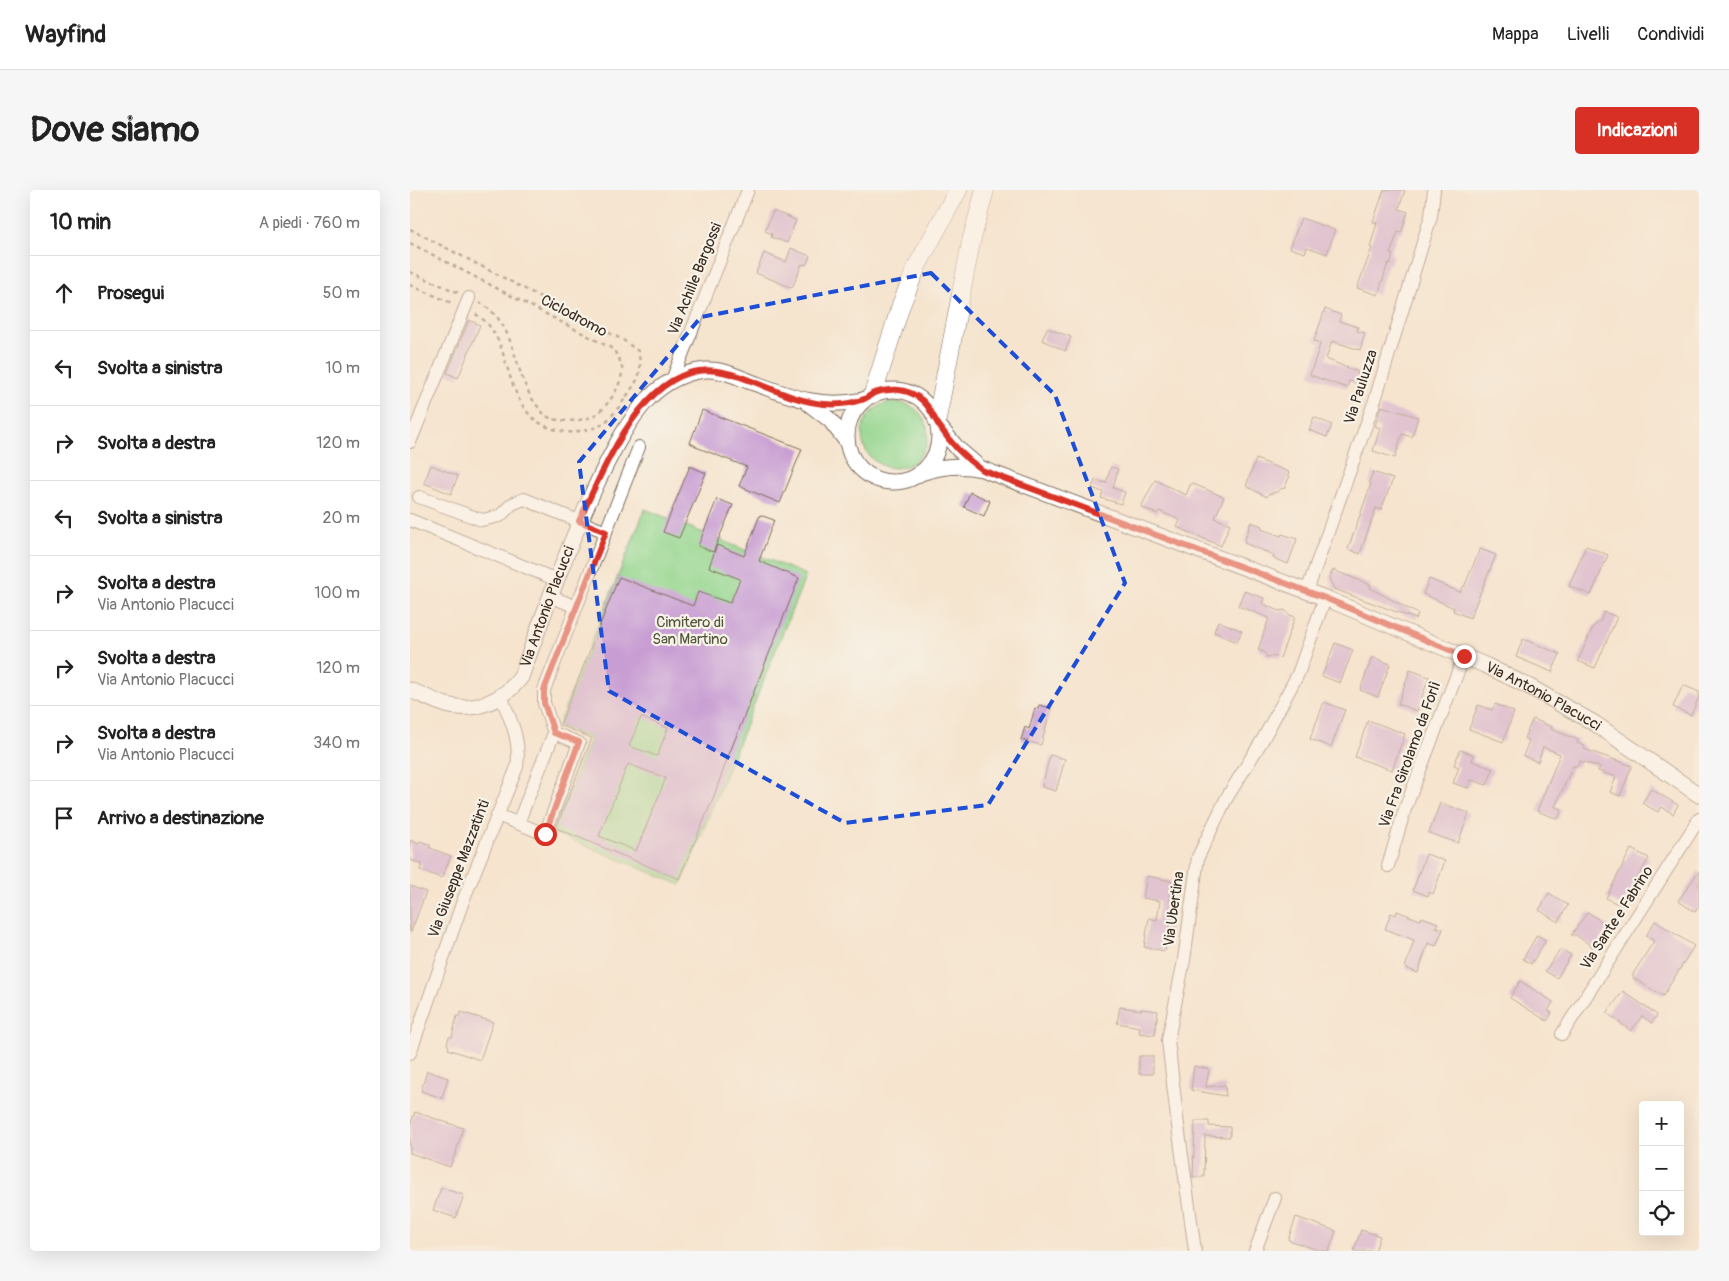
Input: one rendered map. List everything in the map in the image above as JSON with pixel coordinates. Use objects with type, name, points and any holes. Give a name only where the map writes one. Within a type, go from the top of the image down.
[{"type":"highway","points":[[868,397],[917,266],[958,190]]},
{"type":"highway","points":[[937,422],[971,242],[985,190]]},
{"type":"main road","name":"Via Antonio Placucci","points":[[410,690],[447,705],[465,707],[480,706],[501,696],[512,688],[521,677],[579,521],[624,431],[649,398],[672,380],[706,370],[722,372],[804,401],[835,404],[868,397],[888,389],[903,390],[917,396],[929,406],[937,422],[964,456],[982,470]]},
{"type":"main road","points":[[847,442],[847,430],[855,408],[868,397]]},
{"type":"main road","name":"Via Antonio Placucci","points":[[804,401],[830,420],[847,442],[852,457],[860,469],[872,477],[885,482],[899,482],[921,473],[949,466],[963,466],[982,470],[1307,591],[1464,656],[1530,687],[1594,723],[1699,796]]},
{"type":"main road","points":[[921,473],[929,465],[937,451],[940,435],[937,422]]},
{"type":"street","name":"Via Achille Bargossi","points":[[672,380],[748,190]]},
{"type":"street","name":"Via Pauluzza","points":[[1307,591],[1375,400],[1431,216],[1434,190]]},
{"type":"street","points":[[410,442],[467,303]]},
{"type":"street","points":[[518,823],[554,733],[544,703],[544,690],[639,447]]},
{"type":"street","points":[[419,497],[482,520],[500,516],[512,504],[524,499],[606,532]]},
{"type":"street","points":[[410,520],[557,580]]},
{"type":"street","points":[[550,596],[576,607]]},
{"type":"street","name":"Via Ubertina","points":[[1195,1251],[1168,1040],[1184,960],[1198,857],[1226,799],[1263,738],[1298,674],[1325,598]]},
{"type":"street","name":"Via Fra Girolamo da Forlì","points":[[1388,866],[1405,809],[1464,656]]},
{"type":"street","name":"Via Giuseppe Mazzatinti","points":[[410,1054],[460,910],[517,767],[519,753],[516,736],[501,696]]},
{"type":"street","points":[[497,815],[545,834],[579,742],[554,733]]},
{"type":"street","points":[[503,801],[524,809]]},
{"type":"street","name":"Via Sante e Fabrino","points":[[1562,1034],[1699,819]]},
{"type":"street","points":[[1255,1251],[1275,1198]]},
{"type":"path","points":[[410,229],[624,340],[638,351],[641,367],[637,381],[618,409],[598,426],[570,434],[541,425],[519,403],[494,332],[484,319],[467,303],[410,285]]},
{"type":"path","name":"Ciclodromo","points":[[410,243],[613,349],[622,367],[619,385],[609,402],[595,415],[574,422],[546,416],[529,397],[518,361],[503,325],[492,309],[467,303],[410,272]]},
{"type":"highlighted area","points":[[931,273],[1055,395],[1125,583],[988,805],[845,823],[609,691],[579,462],[701,317]]},
{"type":"green space","points":[[901,402],[919,411],[926,422],[928,435],[926,448],[919,459],[908,466],[889,468],[871,459],[864,448],[862,429],[871,411],[882,404]]},
{"type":"green space","name":"Cimitero di San Martino","points":[[645,509],[806,575],[681,885],[552,832],[590,739],[558,725]]},
{"type":"building","points":[[1384,190],[1405,190],[1399,209],[1408,212],[1401,233],[1398,232],[1390,254],[1393,255],[1390,264],[1388,263],[1378,295],[1357,288],[1372,248],[1370,247],[1377,223],[1373,222]]},
{"type":"building","points":[[773,211],[796,220],[787,243],[771,237],[772,234],[765,231]]},
{"type":"building","points":[[1301,218],[1335,230],[1327,254],[1307,247],[1305,253],[1290,248]]},
{"type":"building","points":[[791,248],[810,256],[806,265],[802,264],[792,288],[756,273],[764,253],[786,262]]},
{"type":"building","points":[[1325,309],[1341,315],[1339,321],[1358,327],[1357,331],[1365,333],[1360,350],[1332,341],[1326,359],[1358,372],[1355,383],[1349,381],[1347,388],[1310,375],[1320,343],[1314,341]]},
{"type":"building","points":[[469,320],[480,325],[458,378],[447,373]]},
{"type":"building","points":[[1047,328],[1071,337],[1065,351],[1042,340]]},
{"type":"building","points":[[1381,406],[1418,417],[1412,437],[1402,434],[1395,458],[1373,451],[1380,428],[1375,426]]},
{"type":"building","points":[[702,410],[802,449],[780,503],[739,486],[747,467],[690,443]]},
{"type":"building","points":[[1314,417],[1332,425],[1327,437],[1309,430]]},
{"type":"building","points":[[1256,459],[1289,472],[1288,475],[1290,476],[1284,489],[1282,488],[1277,492],[1268,494],[1267,497],[1246,486]]},
{"type":"building","points":[[431,465],[458,476],[451,494],[424,483]]},
{"type":"building","points":[[690,466],[706,473],[679,538],[663,532]]},
{"type":"building","points":[[1111,467],[1118,469],[1113,488],[1125,492],[1121,504],[1101,498],[1103,492],[1092,488],[1095,480],[1106,483]]},
{"type":"building","points":[[1373,472],[1393,479],[1381,510],[1376,508],[1360,554],[1348,549],[1371,484],[1369,483]]},
{"type":"building","points":[[1155,480],[1186,495],[1191,483],[1224,497],[1215,518],[1230,524],[1221,546],[1177,527],[1180,520],[1159,511],[1157,514],[1141,507]]},
{"type":"building","points":[[970,492],[990,501],[984,516],[964,507]]},
{"type":"building","points":[[717,499],[733,505],[713,552],[698,546]]},
{"type":"building","name":"Cimitero di San Martino","points":[[760,515],[774,520],[759,561],[799,578],[712,801],[679,879],[556,828],[592,738],[560,725],[619,577],[693,606],[698,592],[730,603],[740,579],[709,567],[717,545],[744,556]],"holes":[[[641,717],[668,728],[657,756],[629,746]],[[628,764],[666,778],[636,851],[599,836]]]},
{"type":"building","points":[[1251,522],[1262,526],[1261,529],[1297,539],[1288,564],[1273,558],[1274,555],[1244,543]]},
{"type":"building","points":[[1586,546],[1608,555],[1591,595],[1569,586]]},
{"type":"building","points":[[1480,549],[1496,555],[1470,618],[1453,611],[1454,608],[1423,594],[1429,579],[1460,592],[1464,587]]},
{"type":"building","points":[[1333,570],[1371,585],[1370,588],[1418,614],[1416,619],[1334,589],[1329,578]]},
{"type":"building","points":[[1244,591],[1264,598],[1262,603],[1279,611],[1285,610],[1288,614],[1295,617],[1280,658],[1267,657],[1264,652],[1258,650],[1269,618],[1238,606]]},
{"type":"building","points":[[1604,612],[1617,617],[1595,668],[1578,661],[1593,627],[1601,620]]},
{"type":"building","points":[[1218,621],[1242,631],[1237,642],[1214,632]]},
{"type":"building","points":[[1523,639],[1560,654],[1552,672],[1516,657]]},
{"type":"building","points":[[1335,643],[1353,650],[1340,683],[1322,676]]},
{"type":"building","points":[[1372,657],[1390,664],[1378,697],[1360,690]]},
{"type":"building","points":[[1410,670],[1429,677],[1417,711],[1398,704]]},
{"type":"building","points":[[1683,685],[1699,692],[1699,697],[1691,715],[1673,707]]},
{"type":"building","points":[[1324,702],[1345,710],[1331,747],[1310,739]]},
{"type":"building","points":[[1495,704],[1514,712],[1503,742],[1469,729],[1478,705],[1492,710]]},
{"type":"building","points":[[1039,705],[1051,708],[1041,745],[1021,740],[1025,727],[1029,729],[1035,708],[1038,709]]},
{"type":"building","points":[[1533,719],[1578,740],[1577,743],[1585,746],[1584,749],[1632,766],[1620,796],[1610,792],[1616,777],[1598,771],[1600,767],[1580,761],[1577,767],[1573,766],[1555,807],[1562,809],[1558,819],[1537,811],[1560,754],[1543,747],[1538,762],[1523,756],[1529,741],[1524,738]]},
{"type":"building","points":[[1368,720],[1405,734],[1392,770],[1355,757]]},
{"type":"building","points":[[1460,750],[1474,755],[1472,761],[1493,769],[1487,785],[1471,780],[1468,788],[1453,783],[1459,767],[1454,765]]},
{"type":"building","points":[[1050,755],[1065,759],[1056,791],[1042,787]]},
{"type":"building","points":[[1651,789],[1678,805],[1673,814],[1662,807],[1658,812],[1642,803]]},
{"type":"building","points":[[1440,803],[1469,813],[1458,843],[1429,833]]},
{"type":"building","points":[[410,840],[419,844],[420,841],[430,845],[430,848],[451,856],[442,878],[420,870],[422,864],[410,860]]},
{"type":"building","points":[[1631,849],[1649,858],[1622,906],[1606,898]]},
{"type":"building","points":[[1426,854],[1445,861],[1433,894],[1429,892],[1428,896],[1413,890]]},
{"type":"building","points":[[1699,871],[1699,906],[1695,912],[1678,901]]},
{"type":"building","points":[[1147,876],[1172,881],[1170,902],[1174,903],[1165,951],[1144,947],[1149,918],[1157,920],[1160,901],[1143,898]]},
{"type":"building","points":[[410,886],[426,892],[411,932],[410,932]]},
{"type":"building","points":[[1549,893],[1568,905],[1558,922],[1539,910]]},
{"type":"building","points":[[1397,911],[1420,920],[1422,917],[1438,923],[1436,927],[1443,929],[1436,946],[1428,943],[1418,973],[1405,968],[1414,940],[1385,929],[1391,913],[1396,915]]},
{"type":"building","points":[[1588,912],[1609,927],[1594,948],[1576,935],[1571,935]]},
{"type":"building","points":[[1655,921],[1694,946],[1663,996],[1633,978],[1633,974],[1654,941],[1646,936]]},
{"type":"building","points":[[1537,935],[1546,940],[1531,964],[1523,959]]},
{"type":"building","points":[[1561,949],[1571,955],[1557,978],[1545,971]]},
{"type":"building","points":[[1520,981],[1553,1002],[1548,1011],[1552,1013],[1547,1021],[1510,998]]},
{"type":"building","points":[[1623,991],[1657,1015],[1652,1023],[1642,1016],[1631,1031],[1607,1013]]},
{"type":"building","points":[[1120,1007],[1158,1011],[1155,1035],[1139,1033],[1140,1027],[1117,1023]]},
{"type":"building","points":[[461,1012],[493,1022],[480,1060],[448,1049],[449,1037],[452,1037],[457,1016],[460,1016]]},
{"type":"building","points":[[1139,1056],[1153,1056],[1153,1074],[1139,1074]]},
{"type":"building","points":[[1194,1066],[1209,1069],[1206,1087],[1225,1085],[1226,1096],[1191,1090]]},
{"type":"building","points":[[427,1071],[448,1078],[442,1098],[421,1091]]},
{"type":"building","points":[[415,1112],[463,1128],[450,1167],[410,1153],[410,1126]]},
{"type":"building","points":[[1195,1121],[1209,1121],[1209,1126],[1230,1127],[1230,1137],[1205,1136],[1204,1177],[1193,1177]]},
{"type":"building","points":[[441,1188],[464,1195],[456,1218],[433,1210]]},
{"type":"building","points":[[1296,1217],[1336,1231],[1329,1251],[1321,1251],[1288,1240]]},
{"type":"building","points":[[1361,1230],[1380,1236],[1375,1251],[1354,1251]]},
{"type":"route","points":[[545,834],[579,742],[554,733],[544,703],[544,690],[606,532],[579,521],[624,431],[649,398],[672,380],[706,370],[722,372],[804,401],[822,404],[849,403],[863,400],[888,389],[903,390],[917,396],[929,406],[938,425],[949,439],[964,456],[982,470],[1325,598],[1464,656]]}]
